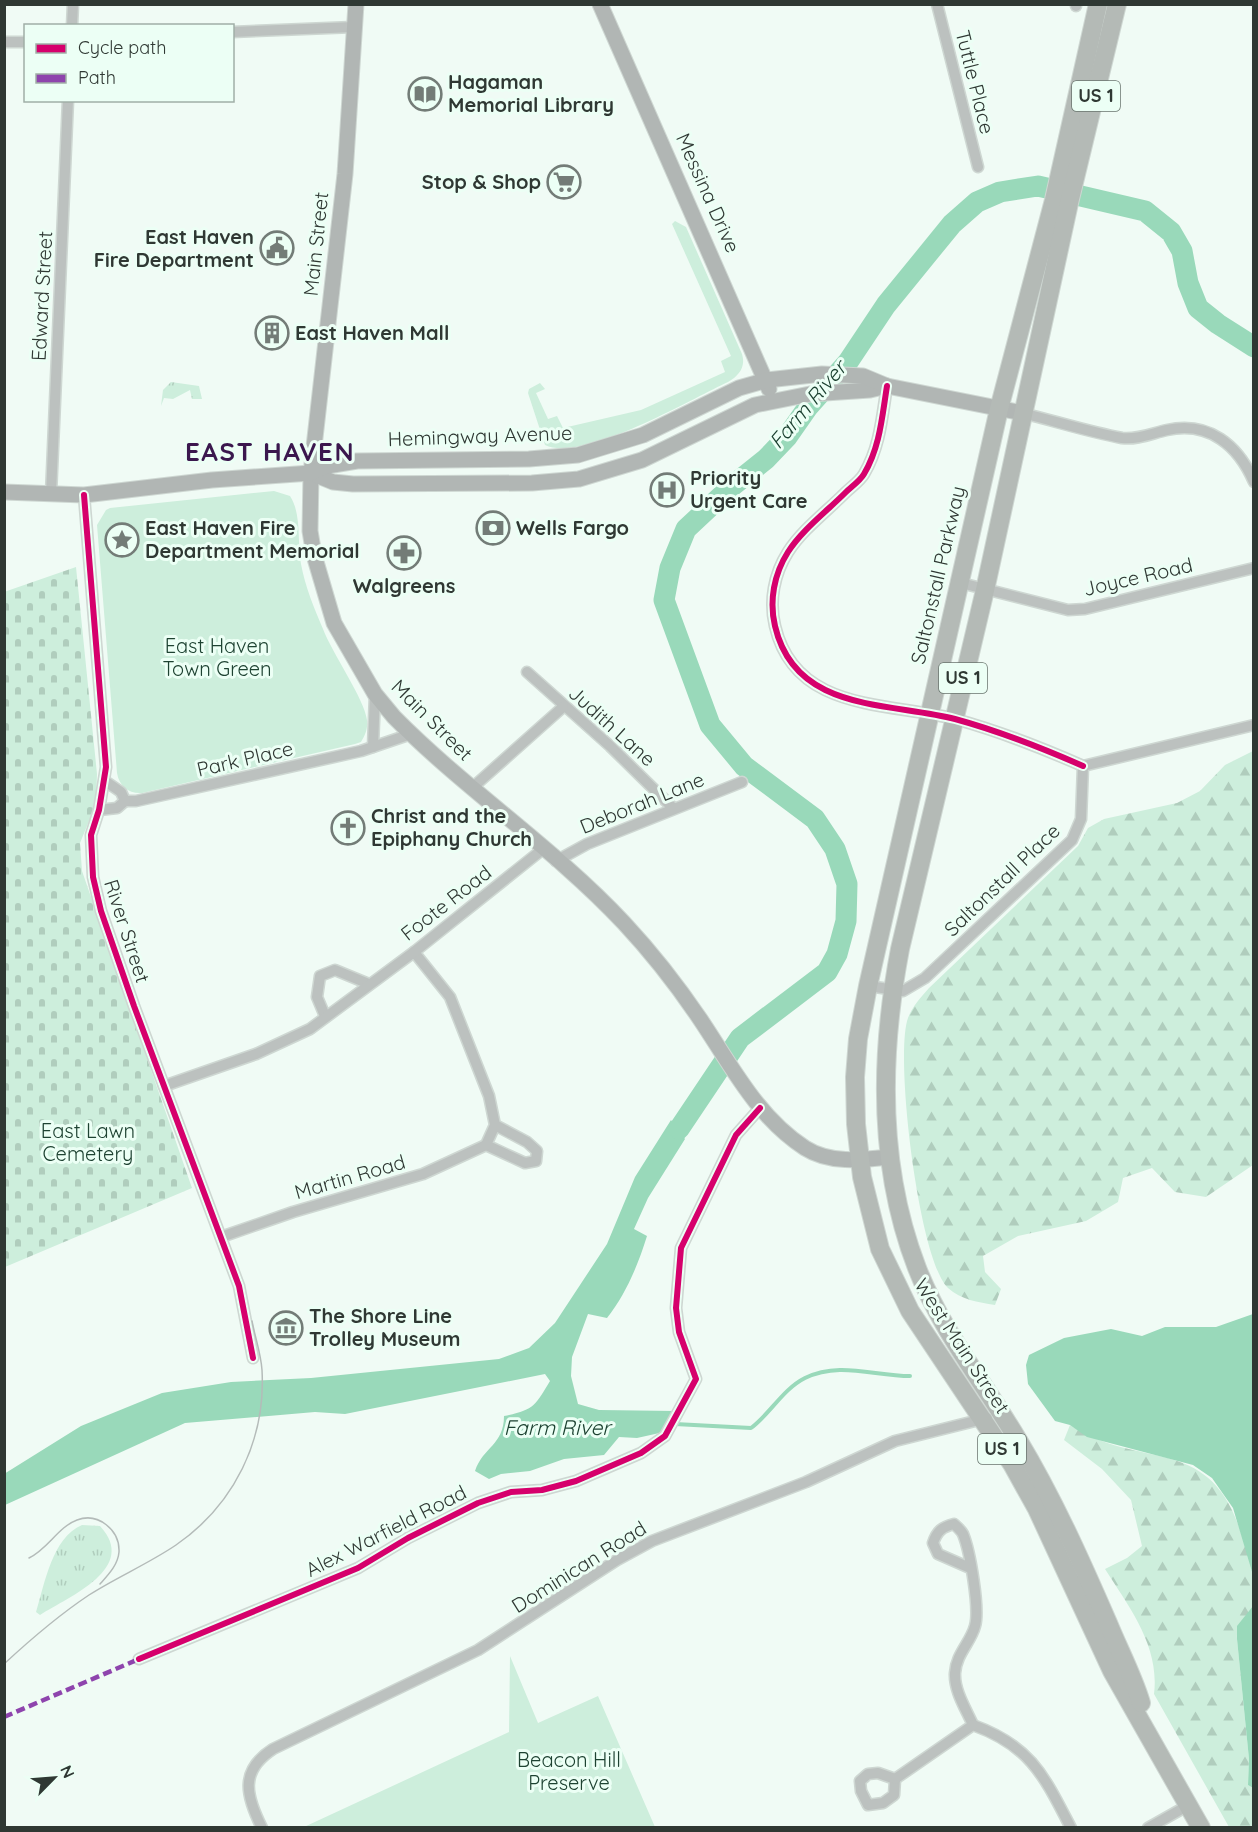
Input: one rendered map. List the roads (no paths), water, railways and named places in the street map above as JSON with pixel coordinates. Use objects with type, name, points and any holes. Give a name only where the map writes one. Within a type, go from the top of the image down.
[{"type":"main road","name":"Main Street","points":[[356,4],[345,174],[311,473],[310,531],[314,555],[334,623],[375,694],[411,734],[596,895],[640,941],[683,993],[760,1108],[782,1131],[807,1150],[828,1157],[859,1161],[889,1157]]},
{"type":"main road","name":"Messina Drive","points":[[600,4],[773,400]]},
{"type":"main road","name":"Saltonstall Parkway","points":[[889,1157],[887,1042],[892,990],[953,719],[985,590],[1022,413],[1098,4]]},
{"type":"main road","name":"Saltonstall Parkway","points":[[859,1161],[855,1077],[858,1039],[868,986],[999,409],[1064,193],[1117,4]]},
{"type":"main road","name":"Hemingway Avenue","points":[[4,492],[84,495],[311,473],[327,466],[357,461],[529,459],[578,455],[626,442],[723,394],[766,380],[822,374],[852,374],[869,377],[887,386],[1022,413]]},
{"type":"main road","name":"Hemingway Avenue","points":[[311,473],[324,480],[342,483],[531,483],[579,479],[624,467],[742,410],[773,400],[810,394],[870,390],[887,386]]},
{"type":"main road","points":[[529,459],[531,483]]},
{"type":"main road","points":[[858,1039],[887,1042]]},
{"type":"main road","name":"West Main Street","points":[[889,1157],[894,1187],[917,1268],[944,1325],[1000,1411],[1054,1506],[1086,1572],[1138,1693],[1151,1737]]},
{"type":"main road","name":"West Main Street","points":[[859,1161],[870,1216],[893,1279],[910,1311],[983,1420],[1037,1509],[1112,1671],[1201,1827]]},
{"type":"street","points":[[72,24],[73,4]]},
{"type":"street","name":"Tuttle Place","points":[[937,4],[978,167]]},
{"type":"street","points":[[234,32],[354,27]]},
{"type":"street","points":[[4,42],[24,42]]},
{"type":"street","name":"Edward Street","points":[[51,494],[68,102]]},
{"type":"street","points":[[887,386],[879,441],[863,476],[793,545],[782,562],[774,584],[772,615],[777,637],[789,664],[808,680],[833,694],[929,716],[953,719],[1017,739],[1083,766],[1254,725]]},
{"type":"street","points":[[1022,413],[1124,438],[1182,428],[1199,429],[1218,436],[1233,447],[1245,462],[1254,482]]},
{"type":"street","name":"River Street","points":[[84,495],[106,766],[99,810],[91,835],[93,877],[111,942],[243,1301],[253,1359]]},
{"type":"street","name":"Joyce Road","points":[[961,583],[1068,610],[1085,609],[1254,568]]},
{"type":"street","name":"Judith Lane","points":[[526,672],[563,707],[610,746],[673,808]]},
{"type":"street","points":[[373,747],[375,694]]},
{"type":"street","points":[[472,788],[563,707]]},
{"type":"street","name":"Park Place","points":[[99,810],[117,808],[125,801],[216,784],[373,747],[411,734]]},
{"type":"street","name":"Saltonstall Place","points":[[868,986],[892,990],[908,989],[925,978],[1072,840],[1081,819],[1083,766]]},
{"type":"street","points":[[105,781],[121,792],[125,801]]},
{"type":"street","name":"Deborah Lane","points":[[556,861],[587,844],[742,782]]},
{"type":"street","name":"Foote Road","points":[[164,1086],[256,1054],[310,1029],[414,952],[543,849]]},
{"type":"street","points":[[414,952],[450,997],[462,1022],[489,1096],[495,1125],[486,1145],[525,1163],[536,1161],[537,1151],[527,1142],[495,1125]]},
{"type":"street","points":[[325,1016],[317,997],[320,976],[335,970],[369,984]]},
{"type":"street","name":"Alex Warfield Road","points":[[139,1659],[358,1568],[408,1538],[478,1503],[511,1492],[542,1490],[576,1481],[652,1446],[665,1436],[696,1379],[679,1332],[676,1308],[681,1248],[735,1135],[760,1108]]},
{"type":"street","name":"Martin Road","points":[[221,1237],[293,1212],[423,1174],[486,1145]]},
{"type":"street","name":"Dominican Road","points":[[262,1827],[250,1799],[249,1779],[256,1762],[273,1749],[477,1650],[616,1560],[652,1541],[806,1482],[895,1441],[983,1420],[1000,1411]]},
{"type":"street","points":[[970,1568],[977,1611],[975,1627],[963,1647],[955,1673],[959,1695],[973,1725],[999,1734],[1018,1748],[1045,1777],[1071,1827]]},
{"type":"street","points":[[895,1779],[973,1725]]},
{"type":"street","points":[[1148,1827],[1187,1806]]},
{"type":"water","name":"Farm River","points":[[671,1120],[685,1139],[648,1198],[634,1229],[647,1236],[640,1258],[626,1289],[607,1318],[588,1314],[572,1357],[571,1376],[578,1404],[599,1410],[674,1411],[664,1432],[637,1438],[619,1437],[604,1455],[564,1459],[530,1471],[501,1474],[489,1479],[475,1471],[483,1456],[501,1433],[504,1416],[528,1409],[541,1396],[550,1381],[545,1374],[345,1414],[315,1412],[185,1423],[5,1505],[4,1474],[81,1426],[162,1393],[231,1382],[311,1378],[499,1359],[529,1348],[555,1323],[607,1244],[635,1177]]},
{"type":"water","points":[[1254,1314],[1253,1575],[1233,1508],[1212,1478],[1193,1465],[1087,1437],[1070,1425],[1055,1421],[1028,1384],[1026,1365],[1029,1355],[1064,1338],[1111,1329],[1142,1336],[1165,1327],[1216,1327]]},
{"type":"water","points":[[1253,1606],[1253,1788],[1248,1785],[1249,1759],[1237,1626]]},
{"type":"waterway","name":"Farm River","points":[[679,1129],[740,1038],[827,972],[837,954],[846,921],[847,884],[835,849],[815,819],[744,766],[710,725],[664,600],[670,568],[686,529],[731,487],[766,459],[787,437],[808,407],[848,362],[886,305],[952,224],[977,202],[1000,192],[1038,186],[1145,211],[1171,232],[1182,251],[1188,283],[1198,308],[1254,347]]},
{"type":"waterway","name":"Farm River","points":[[675,1424],[751,1428],[790,1388],[818,1373],[844,1370],[910,1376]]},
{"type":"tram line","points":[[4,1664],[78,1603],[176,1545],[197,1529],[230,1491],[252,1446],[262,1396],[262,1370],[252,1321]]},
{"type":"tram line","points":[[29,1558],[70,1523],[85,1518],[100,1521],[112,1530],[119,1552],[115,1565],[100,1584]]},
{"type":"place","name":"Hagaman Memorial Library","points":[[425,94]]},
{"type":"place","name":"Stop & Shop","points":[[564,182]]},
{"type":"place","name":"East Haven Fire Department","points":[[277,248]]},
{"type":"place","name":"East Haven Mall","points":[[272,333]]},
{"type":"place","name":"Priority Urgent Care","points":[[667,490]]},
{"type":"place","name":"Wells Fargo","points":[[493,528]]},
{"type":"place","name":"East Haven Fire Department Memorial","points":[[122,540]]},
{"type":"place","name":"Walgreens","points":[[404,553]]},
{"type":"place","name":"Christ and the Epiphany Church","points":[[348,828]]},
{"type":"place","name":"The Shore Line Trolley Museum","points":[[286,1328]]},
{"type":"district","name":"EAST HAVEN","points":[[270,452]]},
{"type":"park label","name":"East Haven Town Green","points":[[217,658]]},
{"type":"park label","name":"East Lawn Cemetery","points":[[88,1142]]},
{"type":"park label","name":"Beacon Hill Preserve","points":[[569,1772]]}]
